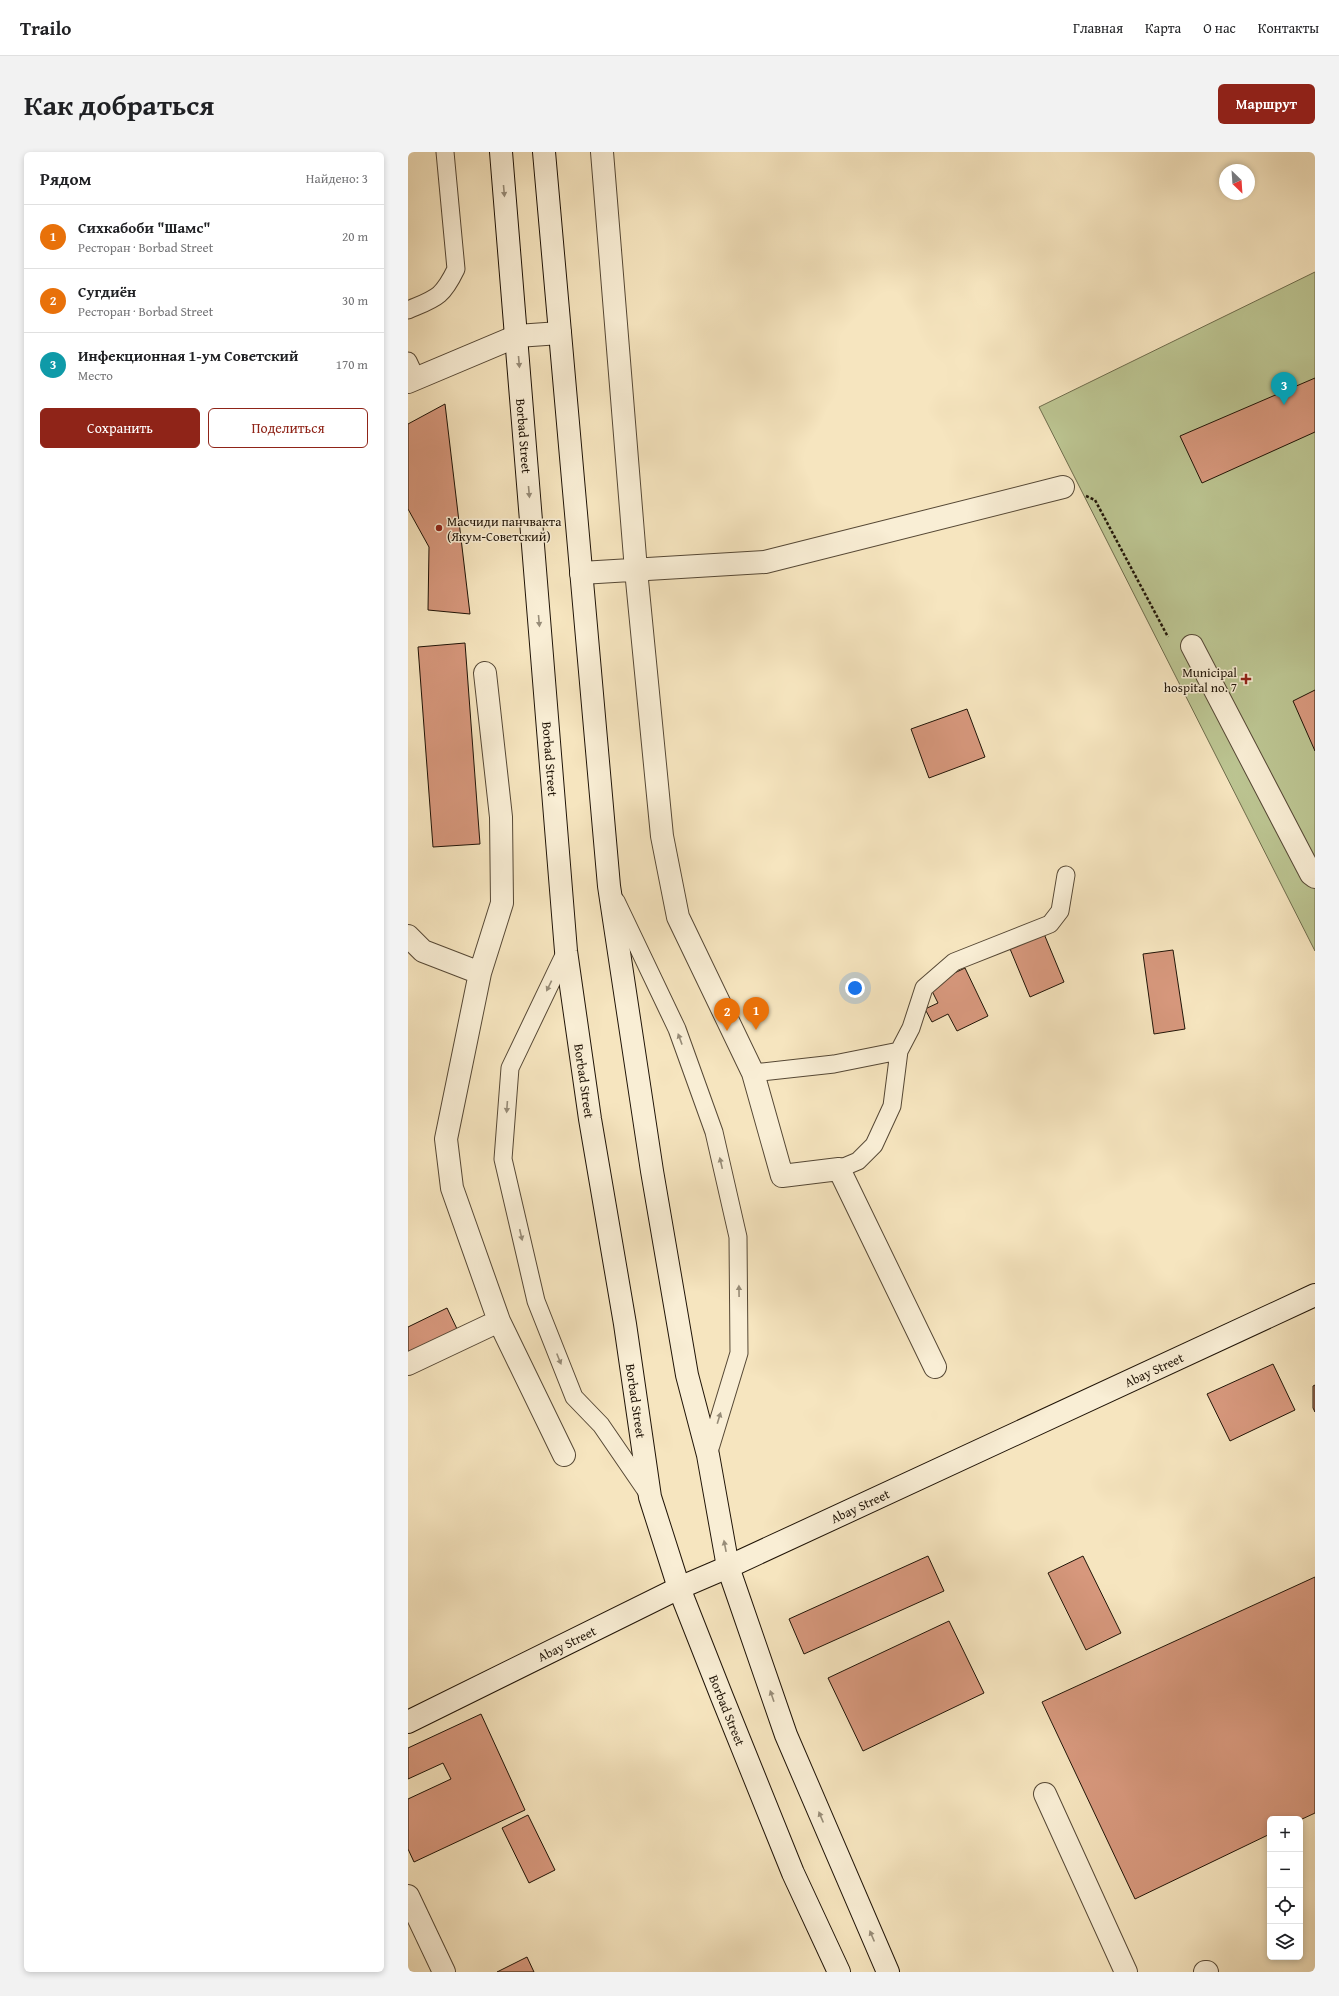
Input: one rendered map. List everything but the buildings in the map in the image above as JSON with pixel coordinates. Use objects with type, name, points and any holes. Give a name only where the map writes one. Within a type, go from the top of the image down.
[{"type":"street","name":"Borbad Street","points":[[501,152],[566,951],[590,1119],[625,1324],[650,1497],[679,1588],[793,1873],[839,1972]]},
{"type":"street","points":[[544,152],[609,886],[652,1171],[687,1375],[708,1455],[728,1567],[786,1735],[888,1972]]},
{"type":"street","points":[[602,152],[636,570],[662,836],[678,916],[753,1073],[782,1176],[839,1169],[935,1367]]},
{"type":"street","points":[[411,374],[517,336],[560,333]]},
{"type":"street","points":[[581,573],[765,562],[1063,487]]},
{"type":"street","points":[[1192,646],[1311,874],[1315,876]]},
{"type":"street","points":[[485,673],[501,816],[502,903],[480,973],[446,1139],[452,1188],[499,1321],[564,1455]]},
{"type":"street","points":[[408,936],[423,951],[480,973]]},
{"type":"street","name":"Abay Street","points":[[408,1722],[679,1588],[728,1567],[1315,1295]]},
{"type":"street","points":[[408,1364],[499,1321]]},
{"type":"street","points":[[1045,1794],[1126,1972]]},
{"type":"street","points":[[408,1896],[444,1972]]},
{"type":"lane","points":[[408,310],[437,297],[448,286],[456,269],[445,152]]},
{"type":"lane","points":[[839,1169],[858,1161],[874,1145],[892,1106],[899,1051],[911,1028],[924,988],[954,962],[1050,924],[1060,911],[1066,875]]},
{"type":"lane","points":[[609,886],[679,1036],[714,1132],[738,1237],[739,1353],[708,1455]]},
{"type":"lane","points":[[566,951],[510,1068],[503,1159],[536,1301],[574,1397],[601,1425],[650,1497]]},
{"type":"lane","points":[[753,1073],[834,1064],[899,1051]]},
{"type":"path","points":[[1063,487],[1095,500],[1172,643],[1192,646]]},
{"type":"green space","name":"Municipal hospital no. 7","points":[[1315,272],[1315,951],[1039,407]]},
{"type":"place","name":"Инфекционная 1-ум Советский","points":[[1284,405]]},
{"type":"place","name":"Масчиди панчвакта (Якум-Советский)","points":[[439,528]]},
{"type":"place","name":"Municipal hospital no. 7","points":[[1246,679]]},
{"type":"place","name":"Сихкабоби \"Шамс\"","points":[[756,1030]]},
{"type":"place","name":"Сугдиён","points":[[727,1031]]}]
